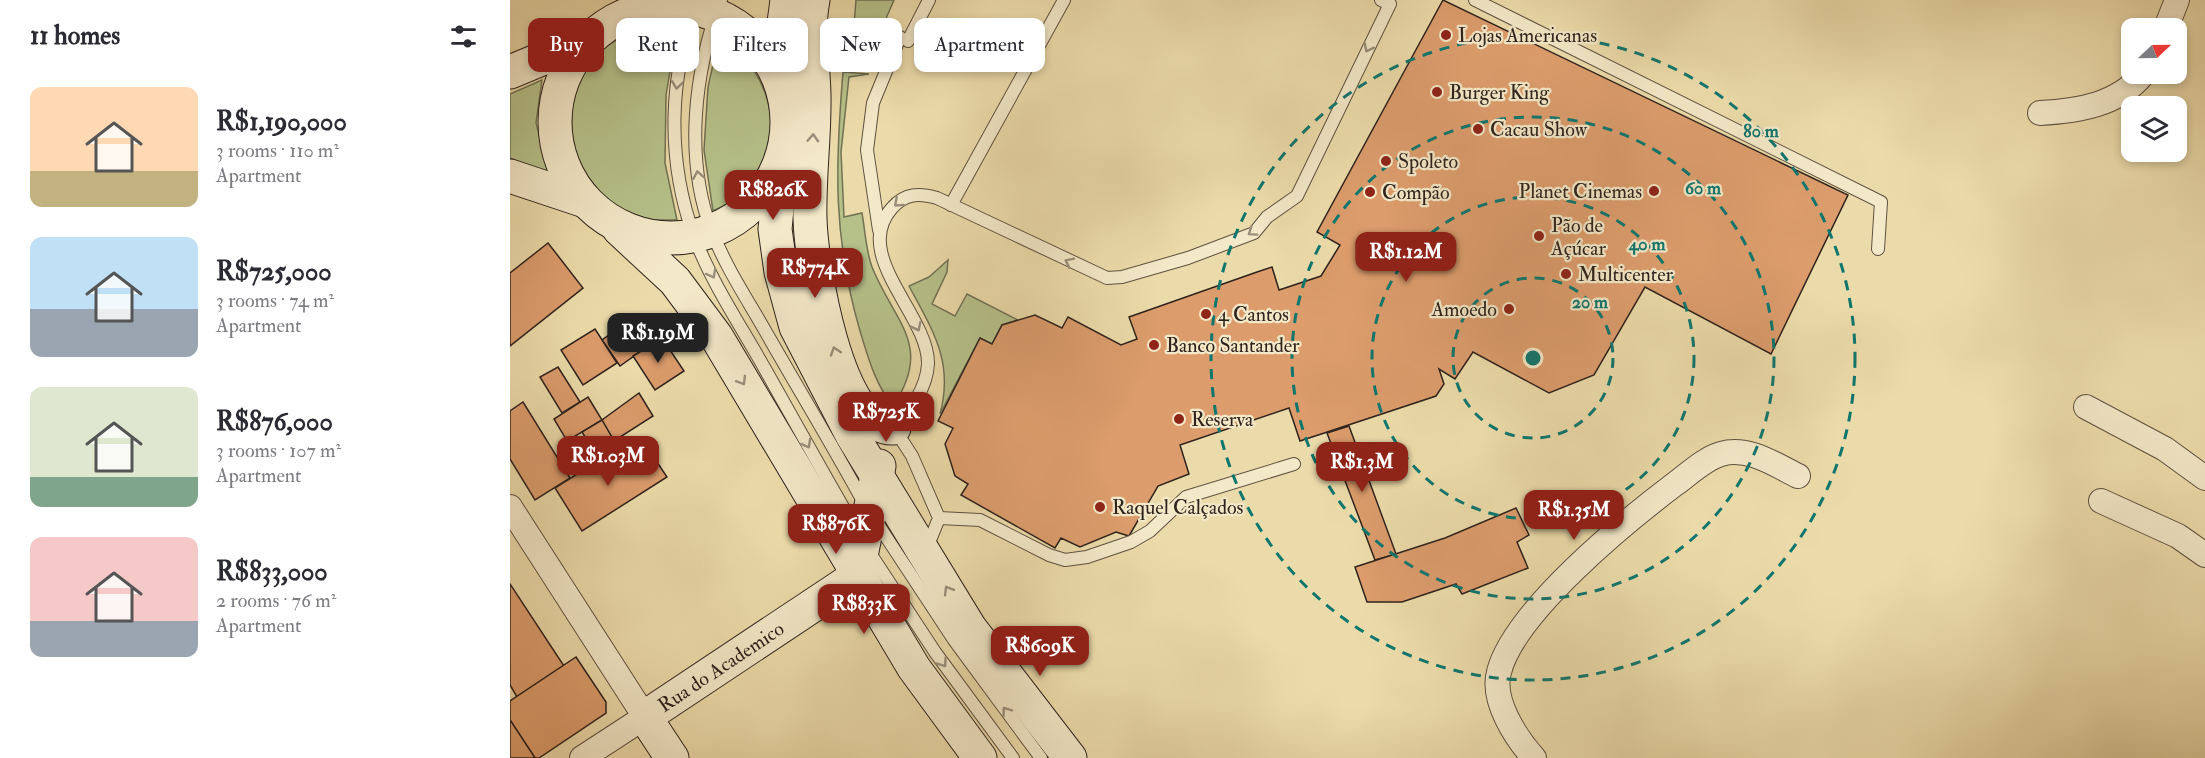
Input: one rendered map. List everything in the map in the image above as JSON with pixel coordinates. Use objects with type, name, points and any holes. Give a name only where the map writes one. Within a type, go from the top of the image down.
[{"type":"main road","points":[[604,25],[631,0]]},
{"type":"main road","points":[[787,0],[782,38],[787,113],[775,230],[781,272],[796,327],[855,420]]},
{"type":"main road","points":[[813,0],[810,41],[814,102],[810,219],[814,271],[855,420],[877,478],[970,628],[1070,758]]},
{"type":"main road","points":[[604,28],[632,12],[664,6],[709,6],[746,33],[769,59],[784,90]]},
{"type":"main road","points":[[510,72],[528,64]]},
{"type":"main road","points":[[567,72],[557,102],[556,113],[556,137],[565,171],[585,201],[613,223],[675,281],[716,336],[857,576],[914,668],[980,758]]},
{"type":"main road","points":[[613,223],[639,235],[666,239],[703,235],[743,215],[766,191],[782,161]]},
{"type":"main road","points":[[510,176],[585,201]]},
{"type":"main road","points":[[855,420],[868,420],[883,428],[894,428]]},
{"type":"main road","points":[[857,576],[868,510],[882,448],[894,428]]},
{"type":"main road","name":"Rua do Academico","points":[[645,717],[857,576]]},
{"type":"main road","points":[[645,717],[672,758]]},
{"type":"street","points":[[2170,18],[2176,0]]},
{"type":"street","points":[[2040,113],[2074,111],[2099,104],[2121,93],[2131,84]]},
{"type":"street","points":[[2086,406],[2165,449],[2205,478]]},
{"type":"street","points":[[1534,758],[1520,742],[1500,700],[1498,673],[1512,640],[1552,593],[1594,551],[1650,503],[1705,462],[1720,454],[1738,452],[1754,455],[1798,476]]},
{"type":"street","points":[[2102,501],[2178,536],[2205,555]]},
{"type":"street","points":[[510,507],[645,717]]},
{"type":"street","name":"Rua do Academico","points":[[582,758],[645,717]]},
{"type":"lane","points":[[925,553],[939,518],[912,456],[894,428],[917,397],[925,381],[928,364],[926,346],[889,276],[879,234],[867,150],[873,103],[904,39],[929,0]]},
{"type":"lane","points":[[951,205],[1064,0]]},
{"type":"lane","points":[[879,234],[883,218],[904,196],[921,194],[951,205],[1107,278],[1122,277],[1188,258],[1254,233],[1267,217],[1297,196],[1390,4],[1381,0]]},
{"type":"lane","points":[[1475,0],[1881,202],[1878,249]]},
{"type":"lane","points":[[709,6],[696,125],[697,167],[706,263],[864,544],[935,652],[1013,758]]},
{"type":"lane","points":[[709,6],[679,72],[675,103],[676,155],[683,202],[703,235],[723,256],[868,510],[954,640],[1041,758]]},
{"type":"lane","points":[[939,518],[980,520],[1049,555],[1065,560],[1087,558],[1131,542],[1149,531],[1186,497],[1294,464]]},
{"type":"green space","points":[[856,0],[894,0],[886,18],[855,18]]},
{"type":"green space","points":[[616,40],[616,72],[670,72],[666,95],[665,163],[677,220],[642,220],[608,203],[583,176],[571,143],[572,106],[581,72],[604,72],[604,48]]},
{"type":"green space","points":[[711,72],[755,72],[764,90],[770,113],[771,137],[766,159],[755,180],[738,198],[713,211],[704,150],[708,87]]},
{"type":"green space","points":[[843,72],[869,74],[849,77],[841,152],[844,217],[862,213],[872,267],[906,334],[910,350],[910,366],[905,385],[893,406],[881,389],[869,360],[851,297],[838,203],[838,140]]},
{"type":"green space","points":[[542,80],[536,123],[549,173],[510,158],[510,94]]},
{"type":"green space","points":[[948,260],[947,272],[932,304],[955,316],[967,294],[1018,320],[1002,325],[992,344],[980,338],[940,414],[944,395],[943,363],[933,333],[909,286],[929,277]]},
{"type":"building","name":"Multicenter","points":[[1443,0],[1848,195],[1771,354],[1645,287],[1594,375],[1549,393],[1473,352],[1455,379],[1439,369],[1444,384],[1436,396],[1300,441],[1289,408],[1180,445],[1189,474],[1158,486],[1129,536],[1116,532],[1080,547],[1061,538],[1055,548],[961,495],[968,484],[955,476],[945,444],[953,428],[938,421],[980,338],[992,344],[1002,325],[1035,315],[1062,328],[1068,317],[1121,345],[1137,339],[1129,317],[1257,272],[1272,267],[1279,290],[1321,276],[1340,245],[1317,232]]},
{"type":"building","points":[[548,243],[583,288],[510,346],[510,273]]},
{"type":"building","points":[[623,325],[641,351],[620,366],[602,340]]},
{"type":"building","points":[[595,329],[617,363],[583,385],[561,350]]},
{"type":"building","points":[[662,338],[684,371],[655,390],[633,356]]},
{"type":"building","points":[[558,367],[580,402],[562,413],[540,377]]},
{"type":"building","points":[[639,393],[653,416],[614,441],[602,420]]},
{"type":"building","points":[[588,397],[602,420],[567,441],[554,419]]},
{"type":"building","points":[[523,402],[570,478],[535,500],[510,459],[510,411]]},
{"type":"building","points":[[602,420],[618,448],[599,460],[582,432]]},
{"type":"building","points":[[1349,426],[1396,554],[1375,560],[1327,433]]},
{"type":"building","points":[[618,448],[629,466],[651,453],[667,477],[582,531],[555,488]]},
{"type":"building","points":[[1516,508],[1529,535],[1517,542],[1528,568],[1462,594],[1456,584],[1402,602],[1367,602],[1355,567],[1445,538]]},
{"type":"building","points":[[510,584],[564,666],[517,697],[510,685]]},
{"type":"building","points":[[576,657],[606,702],[606,713],[539,758],[535,758],[510,720],[510,701]]},
{"type":"building","points":[[510,720],[535,758],[510,758]]},
{"type":"place","name":"Lojas Americanas","points":[[1446,35]]},
{"type":"place","name":"Burger King","points":[[1437,92]]},
{"type":"place","name":"Cacau Show","points":[[1478,129]]},
{"type":"place","name":"Spoleto","points":[[1386,161]]},
{"type":"place","name":"Planet Cinemas","points":[[1654,191]]},
{"type":"place","name":"Compão","points":[[1370,192]]},
{"type":"place","name":"Pão de Açúcar","points":[[1539,236]]},
{"type":"place","name":"Multicenter","points":[[1566,274]]},
{"type":"place","name":"Amoedo","points":[[1509,309]]},
{"type":"place","name":"4 Cantos","points":[[1206,314]]},
{"type":"place","name":"Banco Santander","points":[[1154,345]]},
{"type":"place","name":"Reserva","points":[[1179,419]]},
{"type":"place","name":"Raquel Calçados","points":[[1100,507]]}]
